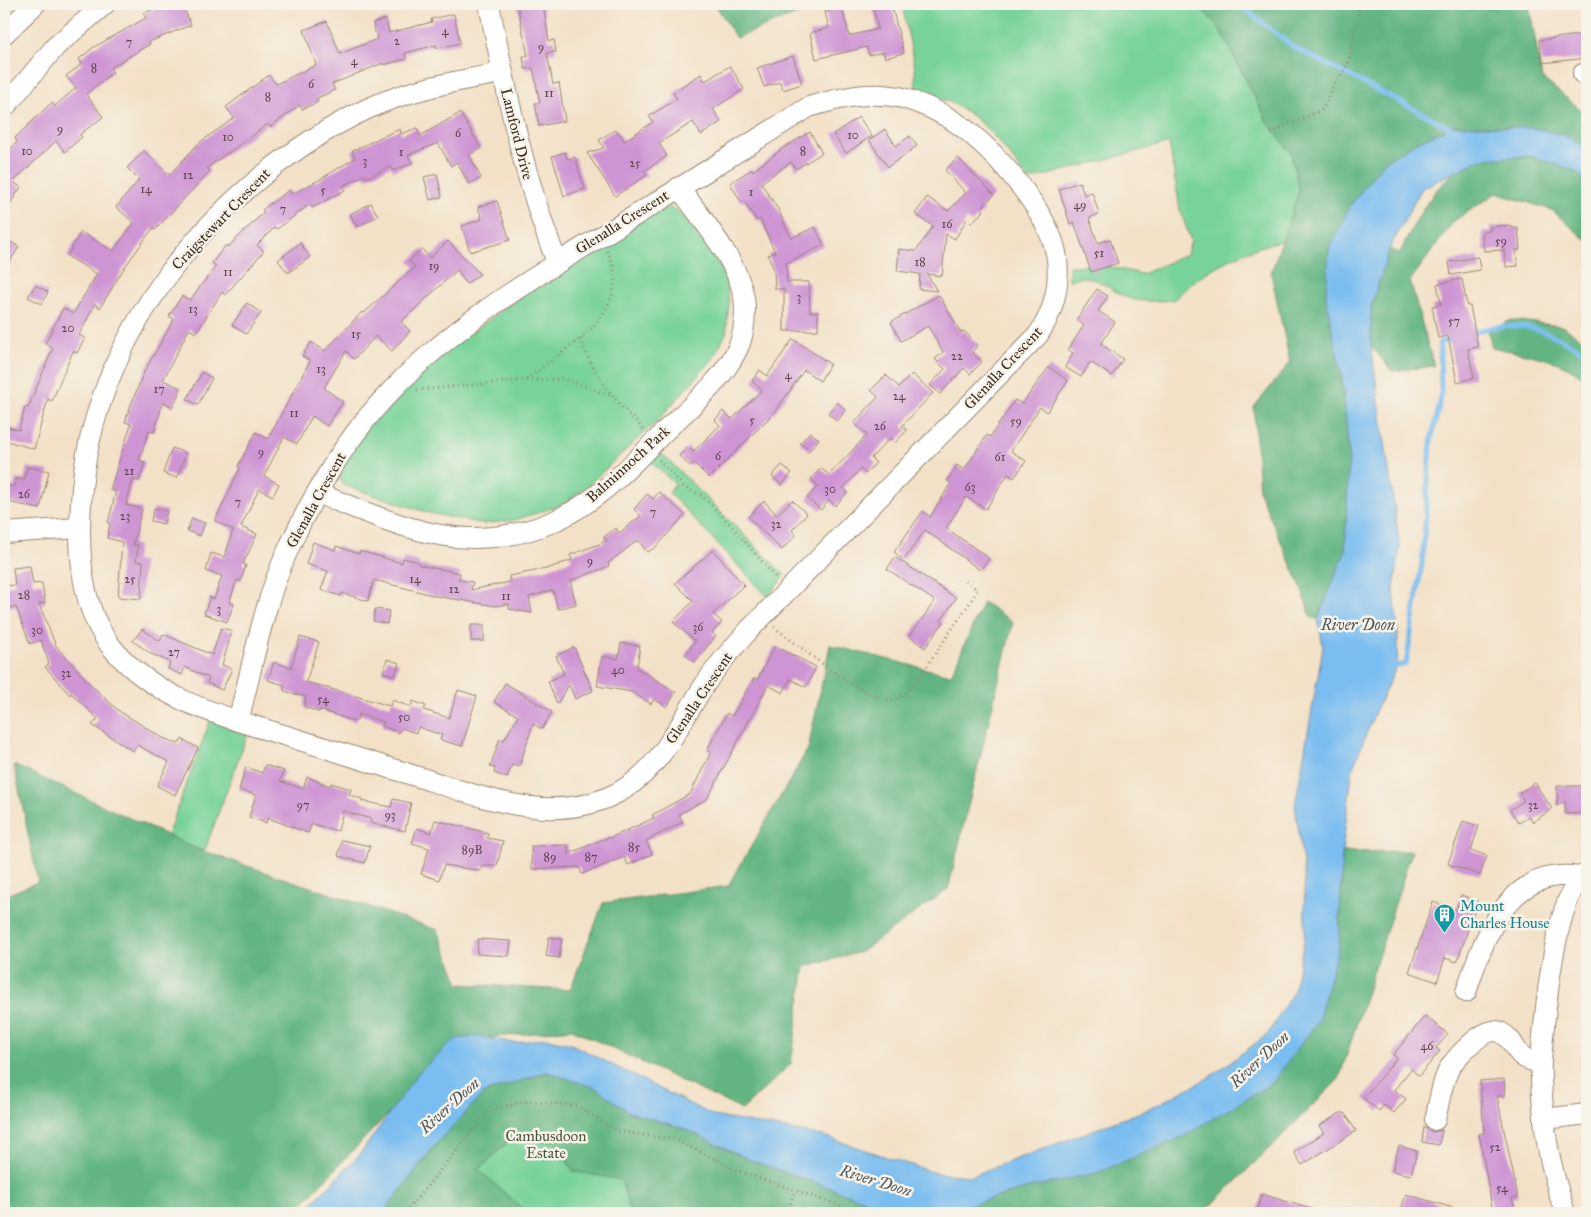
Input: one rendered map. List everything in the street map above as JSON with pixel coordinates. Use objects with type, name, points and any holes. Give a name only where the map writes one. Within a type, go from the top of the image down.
[{"type":"street","points":[[4,34],[35,4]]},
{"type":"street","points":[[4,108],[56,46],[104,4]]},
{"type":"street","name":"Lamford Drive","points":[[489,4],[502,73],[528,179],[542,224],[558,262]]},
{"type":"street","name":"Craigstewart Crescent","points":[[238,721],[188,704],[165,692],[138,673],[113,649],[92,615],[84,584],[79,528],[83,469],[94,424],[114,369],[133,330],[168,273],[237,198],[274,164],[327,130],[371,107],[432,86],[502,73]]},
{"type":"street","name":"Glenalla Crescent","points":[[876,95],[902,98],[952,120],[970,133],[991,153],[1044,222],[1057,259],[1057,281],[1054,302],[1048,321],[1038,335],[761,617],[722,660],[668,744],[639,779],[607,798],[588,804],[558,808],[520,806],[238,721],[272,592],[286,554],[317,493],[358,430],[391,391],[454,333],[558,262],[679,187],[809,107],[841,97],[876,95]]},
{"type":"street","name":"Balminnoch Park","points":[[317,493],[440,535],[475,539],[510,536],[541,528],[591,500],[702,395],[729,364],[738,348],[743,330],[745,308],[740,282],[730,262],[679,187]]},
{"type":"street","points":[[4,533],[79,528]]},
{"type":"street","points":[[1466,992],[1481,947],[1494,921],[1506,907],[1542,878],[1565,874],[1584,875]]},
{"type":"street","points":[[1566,1213],[1544,1119],[1541,1062],[1557,937],[1567,899],[1584,875]]},
{"type":"street","points":[[1435,1120],[1448,1070],[1478,1037],[1490,1030],[1498,1030],[1505,1035],[1516,1052],[1529,1061],[1541,1062]]},
{"type":"street","points":[[1544,1119],[1587,1114]]},
{"type":"path","points":[[1271,133],[1323,109],[1333,86],[1348,65],[1360,4]]},
{"type":"path","points":[[526,380],[581,338]]},
{"type":"path","points":[[391,391],[526,380],[564,379],[610,395]]},
{"type":"path","points":[[761,617],[811,656],[857,687],[888,700],[903,696],[914,685],[968,606],[977,589],[965,581]]},
{"type":"path","points":[[405,1213],[489,1111],[527,1101],[577,1106],[618,1131],[676,1140],[739,1171],[861,1213]]},
{"type":"path","points":[[786,1213],[794,1190]]},
{"type":"green space","points":[[720,4],[823,4],[736,38],[717,7]]},
{"type":"green space","points":[[902,4],[1194,4],[1199,6],[1219,27],[1267,121],[1291,152],[1299,191],[1283,240],[1224,262],[1198,278],[1174,300],[1134,300],[1117,293],[1095,280],[1078,278],[1069,281],[1069,266],[1101,265],[1142,274],[1187,254],[1191,241],[1180,210],[1169,143],[1029,180],[994,136],[968,113],[936,97],[916,92],[915,68]]},
{"type":"green space","points":[[1194,4],[1529,4],[1542,78],[1587,115],[1587,148],[1564,135],[1534,128],[1454,125],[1415,143],[1384,162],[1352,203],[1329,248],[1349,454],[1345,553],[1318,619],[1311,617],[1300,585],[1259,492],[1254,407],[1290,363],[1271,273],[1299,191],[1291,153],[1267,121],[1219,27],[1199,6]]},
{"type":"green space","points":[[1531,156],[1576,171],[1587,182],[1587,241],[1552,210],[1496,193],[1454,221],[1410,281],[1434,366],[1392,371],[1371,346],[1371,307],[1389,249],[1400,253],[1431,197],[1453,174],[1466,165],[1487,158]]},
{"type":"green space","points":[[662,207],[672,208],[682,214],[725,272],[729,304],[726,333],[713,359],[658,420],[584,489],[561,505],[515,520],[484,524],[429,513],[343,485],[340,479],[342,465],[374,411],[441,355],[514,301]]},
{"type":"green space","points":[[1511,320],[1562,326],[1587,342],[1587,381],[1577,373],[1555,362],[1492,347],[1488,332]]},
{"type":"green space","points":[[660,452],[785,575],[768,597],[669,493],[675,484],[651,462]]},
{"type":"green space","points":[[983,602],[1013,622],[948,889],[861,952],[805,966],[791,1064],[742,1110],[572,1029],[458,1041],[293,1213],[4,1213],[4,896],[38,882],[14,765],[197,849],[438,930],[459,984],[570,990],[603,903],[728,886],[808,749],[830,645],[951,675]]},
{"type":"green space","points":[[213,713],[251,725],[204,852],[167,836]]},
{"type":"green space","points":[[1412,851],[1339,1079],[1212,1205],[1199,1213],[942,1213],[1028,1188],[1097,1173],[1272,1083],[1339,945],[1342,852]]},
{"type":"green space","name":"Cambusdoon Estate","points":[[548,1072],[597,1088],[629,1112],[683,1128],[748,1159],[881,1206],[923,1213],[630,1213],[621,1180],[573,1171],[555,1142],[511,1139],[479,1170],[527,1213],[383,1213],[435,1145],[484,1093]]},
{"type":"green space","name":"Cambusdoon Estate","points":[[484,1093],[881,1206],[923,1213],[383,1213]]},
{"type":"water","name":"River Doon","points":[[1454,125],[1534,128],[1564,135],[1587,148],[1587,182],[1576,171],[1531,156],[1481,159],[1422,188],[1389,249],[1371,307],[1371,346],[1400,547],[1394,589],[1398,635],[1397,666],[1375,712],[1353,767],[1342,852],[1339,945],[1318,1021],[1272,1083],[1182,1137],[1097,1173],[1028,1188],[942,1213],[923,1213],[881,1206],[748,1159],[683,1128],[629,1112],[596,1088],[547,1072],[484,1093],[435,1145],[383,1213],[303,1213],[360,1154],[419,1072],[456,1039],[478,1036],[515,1043],[545,1038],[571,1044],[714,1116],[823,1136],[935,1173],[971,1176],[1149,1109],[1210,1077],[1268,1034],[1294,990],[1305,935],[1304,870],[1295,806],[1323,647],[1318,619],[1345,552],[1349,454],[1342,378],[1326,299],[1329,248],[1352,203],[1384,162],[1415,143]]},
{"type":"building","points":[[165,4],[169,9],[182,4],[191,25],[149,42],[150,44],[110,68],[113,72],[86,94],[103,117],[80,134],[82,137],[65,152],[56,141],[13,182],[21,187],[4,213],[4,155],[17,142],[15,138],[52,102],[55,106],[76,88],[66,76],[82,64],[79,59],[94,47],[146,18],[144,13]]},
{"type":"building","points":[[517,4],[543,4],[549,41],[554,40],[556,52],[547,53],[553,84],[559,83],[565,121],[539,126],[535,103],[540,103],[533,68],[525,69],[523,56],[528,56]]},
{"type":"building","points":[[891,4],[904,53],[885,58],[883,52],[869,55],[867,47],[816,59],[810,33],[829,28],[825,12],[842,8],[849,36],[878,29],[873,8]]},
{"type":"building","points":[[454,14],[460,43],[437,48],[436,45],[405,53],[406,59],[383,65],[383,63],[332,84],[335,90],[317,98],[318,102],[302,109],[300,105],[270,127],[268,124],[207,168],[210,171],[155,230],[153,228],[124,268],[100,308],[95,304],[79,335],[85,338],[77,353],[73,351],[52,401],[48,399],[34,449],[4,440],[4,426],[19,430],[25,407],[28,408],[53,348],[45,344],[63,308],[73,314],[97,274],[67,256],[81,232],[113,251],[134,223],[116,207],[139,180],[127,168],[144,151],[169,175],[199,143],[234,118],[226,107],[269,75],[276,84],[316,65],[304,30],[327,21],[340,54],[377,39],[373,23],[386,19],[389,33],[432,22],[431,19]]},
{"type":"building","points":[[1587,34],[1587,58],[1542,63],[1539,40]]},
{"type":"building","points":[[793,56],[802,84],[783,90],[780,82],[764,87],[757,68]]},
{"type":"building","points":[[730,66],[744,89],[713,109],[721,122],[701,135],[693,122],[659,143],[667,156],[644,171],[647,175],[615,196],[587,153],[604,148],[599,140],[616,129],[624,141],[653,122],[649,116],[677,99],[673,93],[687,83],[701,74],[705,81]]},
{"type":"building","points":[[460,113],[481,148],[469,155],[481,178],[469,184],[457,162],[451,166],[438,143],[408,155],[412,163],[393,171],[391,166],[367,178],[365,175],[343,186],[345,190],[312,208],[310,204],[277,229],[275,227],[257,245],[264,251],[225,295],[222,292],[196,333],[189,329],[163,380],[181,388],[173,407],[163,402],[154,432],[149,431],[139,460],[145,462],[139,481],[133,480],[126,505],[142,509],[133,545],[138,545],[136,561],[143,562],[141,599],[118,597],[122,542],[107,538],[110,524],[108,523],[116,491],[110,490],[131,424],[125,422],[130,407],[144,372],[174,319],[169,316],[182,296],[190,300],[216,266],[212,263],[226,245],[228,247],[264,212],[262,210],[289,190],[292,194],[319,180],[355,158],[352,151],[379,138],[400,129],[401,134],[417,128],[420,136]]},
{"type":"building","points":[[859,117],[872,136],[846,153],[833,134]]},
{"type":"building","points":[[885,129],[896,146],[910,136],[917,146],[888,167],[869,140]]},
{"type":"building","points":[[810,132],[822,153],[796,169],[791,162],[761,183],[778,209],[791,238],[815,227],[824,245],[786,263],[787,282],[809,282],[810,312],[818,312],[818,330],[784,331],[784,289],[775,289],[774,270],[768,255],[775,252],[760,219],[757,221],[744,201],[741,202],[730,183],[752,169],[753,171],[783,148]]},
{"type":"building","points":[[565,152],[567,159],[575,157],[585,189],[564,196],[552,156]]},
{"type":"building","points":[[958,158],[994,195],[981,208],[984,211],[971,223],[967,219],[955,239],[946,234],[942,276],[927,274],[937,291],[919,289],[920,274],[897,271],[899,249],[916,251],[933,226],[915,214],[927,197],[948,211],[966,193],[945,170]]},
{"type":"building","points":[[437,174],[442,197],[430,200],[424,177]]},
{"type":"building","points":[[1080,182],[1084,195],[1092,192],[1099,214],[1089,218],[1098,243],[1110,239],[1118,263],[1091,272],[1074,222],[1070,224],[1059,189]]},
{"type":"building","points":[[497,201],[510,240],[470,252],[462,226],[482,219],[478,207]]},
{"type":"building","points":[[371,203],[378,216],[357,227],[350,214]]},
{"type":"building","points":[[1510,225],[1512,228],[1518,228],[1520,250],[1516,250],[1518,266],[1506,267],[1504,250],[1484,251],[1482,232],[1490,231],[1490,227]]},
{"type":"building","points":[[4,238],[19,247],[4,271]]},
{"type":"building","points":[[448,241],[480,274],[466,284],[457,270],[401,322],[410,331],[392,351],[376,336],[354,359],[346,351],[324,388],[343,402],[327,426],[312,416],[297,444],[284,437],[264,476],[279,484],[273,496],[259,489],[241,527],[257,534],[243,564],[246,565],[241,581],[237,580],[229,603],[234,604],[227,622],[204,614],[210,597],[214,599],[222,576],[206,571],[211,553],[225,557],[233,530],[215,521],[240,468],[238,466],[256,432],[268,439],[310,361],[302,356],[311,342],[325,351],[362,312],[363,314],[415,267],[409,261],[422,249],[430,258]]},
{"type":"building","points":[[300,243],[310,257],[288,273],[278,260]]},
{"type":"building","points":[[1478,257],[1480,270],[1451,275],[1449,262]]},
{"type":"building","points":[[1462,279],[1467,306],[1470,306],[1478,347],[1468,349],[1474,378],[1457,382],[1448,336],[1438,338],[1432,306],[1441,304],[1437,284]]},
{"type":"building","points":[[35,285],[48,292],[42,304],[28,297]]},
{"type":"building","points":[[1097,289],[1108,296],[1098,311],[1115,322],[1101,344],[1123,359],[1112,376],[1090,362],[1081,377],[1065,367],[1073,353],[1068,350],[1084,325],[1076,320]]},
{"type":"building","points":[[939,295],[961,333],[964,331],[978,345],[972,352],[982,362],[970,374],[964,368],[940,394],[930,385],[945,369],[935,359],[943,352],[928,326],[901,341],[891,322]]},
{"type":"building","points":[[247,303],[261,313],[246,334],[232,325]]},
{"type":"building","points":[[793,339],[830,364],[820,381],[804,370],[776,411],[709,478],[694,463],[690,466],[679,456],[688,447],[693,452],[720,425],[715,420],[723,411],[732,419],[762,390],[752,381],[760,370],[767,376]]},
{"type":"building","points":[[1049,367],[1068,381],[1047,412],[1040,407],[1011,451],[1026,461],[1014,478],[1008,474],[986,509],[966,497],[946,528],[989,558],[980,570],[925,530],[904,560],[894,552],[923,511],[930,517],[951,483],[947,481],[957,465],[964,470],[987,435],[990,437],[1015,400],[1022,404]]},
{"type":"building","points":[[202,372],[212,378],[198,405],[187,399]]},
{"type":"building","points":[[912,374],[933,393],[902,426],[907,430],[895,443],[890,438],[871,458],[876,463],[865,474],[861,469],[843,488],[848,492],[835,506],[829,500],[821,510],[807,498],[818,486],[811,479],[821,468],[829,475],[867,435],[854,423],[878,397],[871,390],[886,375],[899,387]]},
{"type":"building","points":[[837,402],[846,410],[837,421],[828,413]]},
{"type":"building","points":[[810,432],[819,439],[809,451],[800,443]]},
{"type":"building","points":[[172,448],[186,453],[177,478],[163,473]]},
{"type":"building","points":[[782,465],[792,473],[782,485],[772,476]]},
{"type":"building","points":[[27,467],[49,471],[40,509],[4,501],[4,484],[14,487],[16,479],[24,480]]},
{"type":"building","points":[[659,492],[685,515],[655,548],[647,552],[638,540],[608,563],[609,566],[570,581],[576,604],[558,609],[553,590],[529,597],[532,613],[509,609],[509,604],[496,606],[436,596],[374,580],[368,601],[342,593],[341,596],[321,590],[328,571],[306,564],[313,542],[335,550],[336,546],[359,554],[360,551],[402,563],[403,558],[419,562],[419,565],[460,573],[459,580],[473,582],[471,590],[510,582],[509,576],[546,569],[572,560],[570,555],[607,541],[604,537],[616,528],[619,533],[641,516],[634,509],[647,494],[653,499]]},
{"type":"building","points":[[792,500],[807,514],[792,530],[796,535],[782,550],[748,517],[764,501],[777,515]]},
{"type":"building","points":[[154,508],[167,511],[164,524],[151,521]]},
{"type":"building","points":[[192,518],[205,523],[200,536],[187,531]]},
{"type":"building","points":[[713,550],[744,585],[713,614],[722,622],[712,633],[716,636],[695,662],[685,655],[695,641],[673,622],[693,601],[675,583]]},
{"type":"building","points":[[895,557],[956,598],[941,621],[944,622],[925,648],[909,636],[935,601],[887,569]]},
{"type":"building","points":[[30,566],[33,584],[42,583],[45,603],[39,604],[56,646],[92,686],[119,711],[163,738],[179,744],[182,739],[198,748],[175,795],[157,786],[169,762],[137,745],[133,751],[92,725],[98,719],[71,693],[70,695],[45,667],[49,664],[41,640],[30,644],[16,607],[4,608],[4,586],[15,585],[13,568]]},
{"type":"building","points":[[375,609],[389,611],[387,624],[373,621]]},
{"type":"building","points":[[471,625],[484,625],[484,641],[471,641]]},
{"type":"building","points":[[221,628],[232,631],[222,665],[232,669],[222,690],[207,683],[209,678],[185,667],[182,675],[168,669],[170,662],[151,654],[133,641],[142,629],[160,641],[163,634],[212,655]]},
{"type":"building","points":[[300,637],[319,642],[306,682],[390,706],[392,700],[411,707],[413,701],[426,706],[424,710],[449,718],[458,690],[477,696],[462,746],[440,740],[442,735],[418,727],[416,733],[401,728],[399,733],[382,726],[384,722],[359,714],[356,722],[320,710],[319,712],[304,707],[306,697],[284,691],[284,685],[268,680],[274,662],[291,668]]},
{"type":"building","points":[[621,643],[640,646],[637,668],[676,692],[667,707],[654,699],[651,704],[632,692],[597,686],[602,656],[618,659]]},
{"type":"building","points":[[775,646],[816,667],[806,687],[790,679],[783,693],[768,685],[707,799],[679,814],[683,822],[646,841],[652,854],[628,865],[624,857],[582,874],[579,867],[532,869],[531,846],[568,845],[568,854],[654,818],[652,815],[690,794],[711,752],[707,750],[727,713],[732,716],[754,678],[757,680]]},
{"type":"building","points":[[574,647],[593,691],[575,699],[569,685],[557,704],[548,681],[564,674],[556,656]]},
{"type":"building","points":[[387,659],[399,663],[395,676],[383,672]]},
{"type":"building","points":[[505,683],[552,712],[542,729],[533,724],[519,767],[512,765],[507,778],[494,773],[495,768],[490,767],[500,738],[504,740],[518,716],[494,702]]},
{"type":"building","points":[[265,765],[284,771],[280,781],[303,789],[307,777],[330,786],[331,783],[351,789],[349,795],[362,799],[362,801],[391,807],[393,799],[411,803],[405,831],[370,823],[371,819],[343,811],[338,831],[312,824],[308,833],[268,818],[266,823],[249,817],[256,795],[239,790],[246,767],[262,773]]},
{"type":"building","points":[[1535,783],[1552,809],[1533,822],[1529,816],[1519,823],[1510,810],[1524,801],[1519,793]]},
{"type":"building","points":[[1557,786],[1587,786],[1587,813],[1565,814],[1565,801],[1557,806]]},
{"type":"building","points":[[435,820],[488,833],[487,838],[503,841],[497,866],[482,866],[481,871],[444,865],[439,880],[421,874],[429,848],[412,843],[417,828],[431,833]]},
{"type":"building","points":[[1463,821],[1479,826],[1471,850],[1487,856],[1480,875],[1448,864]]},
{"type":"building","points":[[342,840],[370,846],[365,863],[338,856]]},
{"type":"building","name":"Mount Charles House","points":[[1461,895],[1478,901],[1457,962],[1445,958],[1437,982],[1409,972],[1433,902],[1456,910]]},
{"type":"building","points":[[549,937],[562,939],[559,958],[546,956]]},
{"type":"building","points":[[478,939],[511,941],[509,956],[477,954]]},
{"type":"building","points":[[1425,1016],[1448,1034],[1436,1048],[1440,1051],[1419,1076],[1411,1069],[1394,1090],[1406,1099],[1394,1113],[1384,1105],[1379,1111],[1363,1098],[1397,1058],[1393,1055]]},
{"type":"building","points":[[1504,1079],[1505,1096],[1497,1096],[1518,1197],[1512,1198],[1516,1213],[1493,1213],[1479,1134],[1484,1133],[1480,1081]]},
{"type":"building","points":[[1340,1113],[1345,1113],[1356,1131],[1302,1165],[1294,1152],[1324,1133],[1319,1126]]},
{"type":"building","points":[[1424,1127],[1433,1132],[1442,1130],[1439,1145],[1422,1142]]},
{"type":"building","points":[[1399,1146],[1417,1151],[1411,1175],[1392,1171]]},
{"type":"building","points":[[1262,1194],[1314,1210],[1314,1213],[1274,1213],[1258,1208]]},
{"type":"building","points":[[1406,1194],[1460,1210],[1460,1213],[1400,1213]]},
{"type":"waterway","points":[[1238,4],[1295,48],[1455,130]]},
{"type":"waterway","points":[[1470,333],[1503,326],[1531,328],[1558,338],[1587,354]]},
{"type":"waterway","points":[[1397,666],[1406,664],[1422,563],[1431,441],[1441,397],[1440,342],[1455,338]]},
{"type":"place","name":"Mount Charles House","points":[[1444,934]]}]
